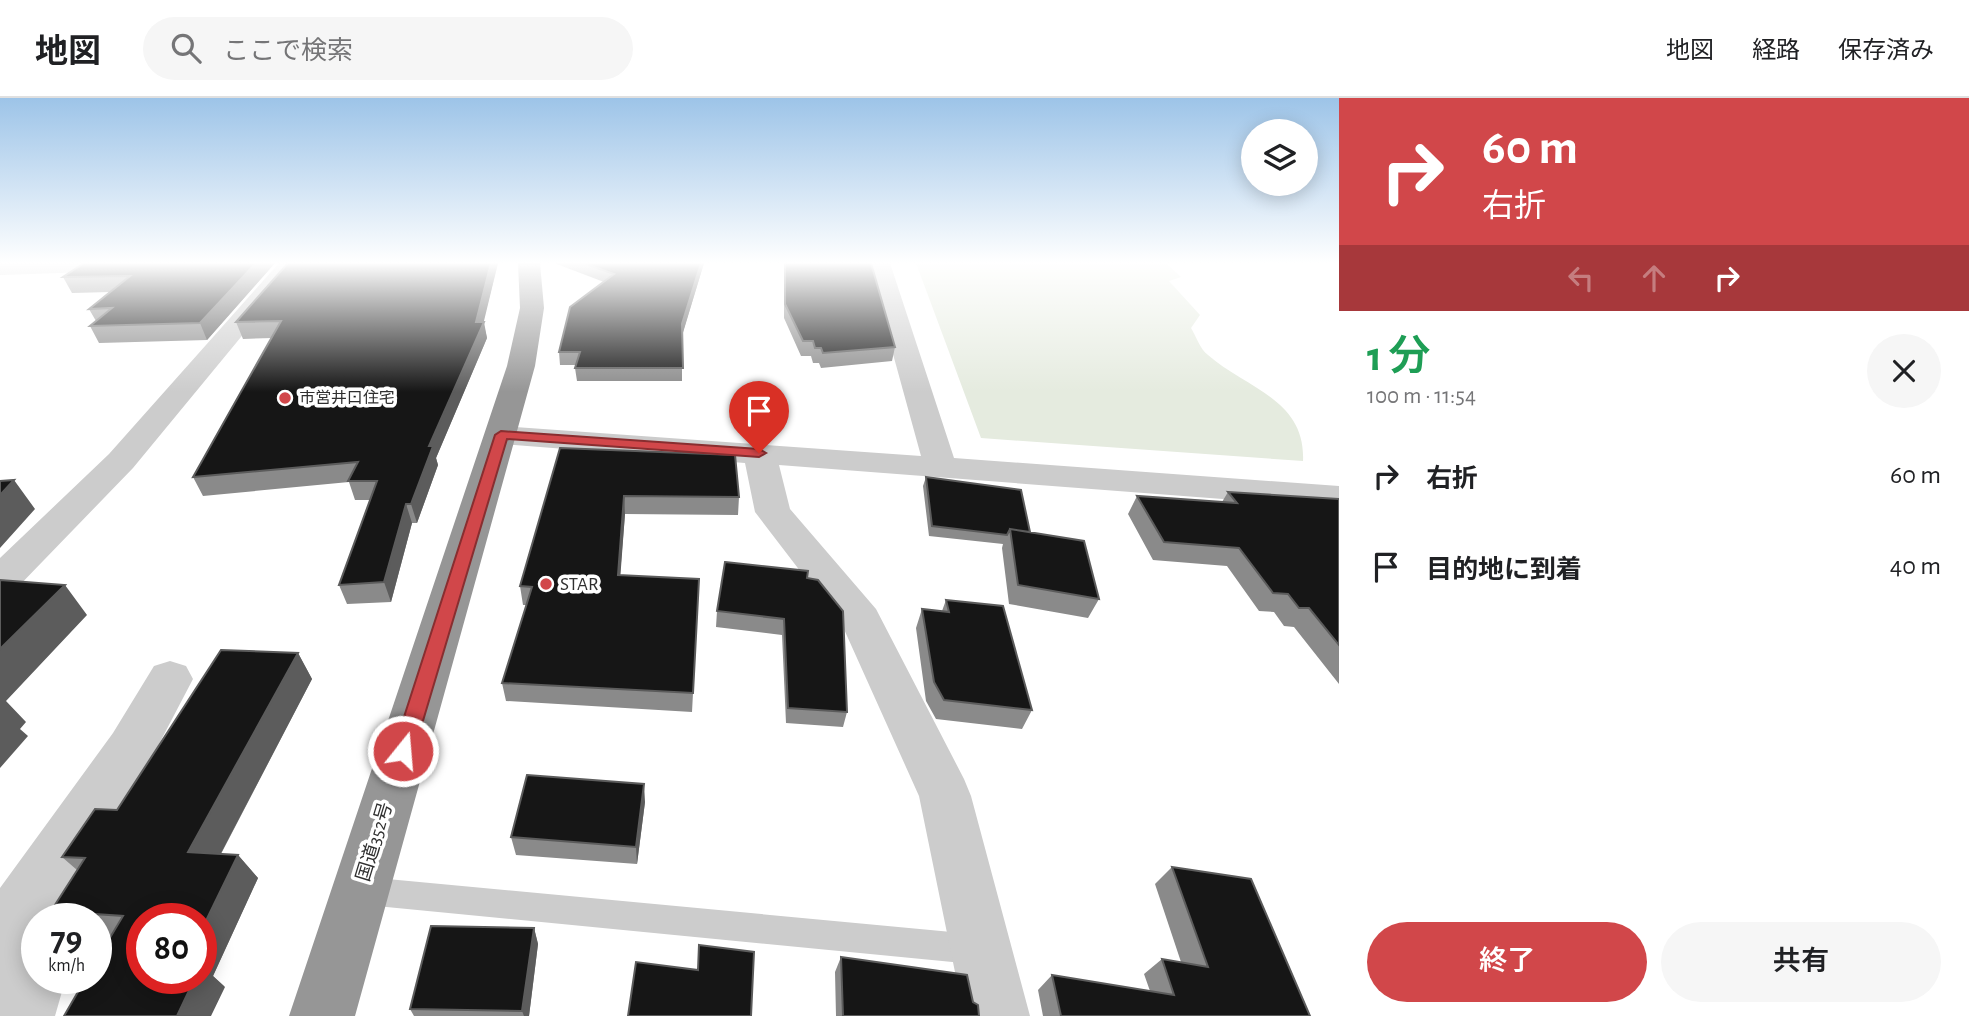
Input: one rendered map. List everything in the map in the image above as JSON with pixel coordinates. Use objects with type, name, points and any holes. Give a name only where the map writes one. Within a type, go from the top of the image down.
[{"type":"highway","name":"国道352号","points":[[322,1016],[501,435],[521,366],[531,306]]},
{"type":"street","points":[[0,581],[121,461],[254,306]]},
{"type":"street","points":[[892,306],[940,466]]},
{"type":"street","points":[[501,435],[1325,496],[1339,526]]},
{"type":"street","points":[[759,453],[772,512],[861,620],[946,796],[997,1016]]},
{"type":"street","points":[[0,939],[131,748],[170,679]]},
{"type":"street","points":[[0,981],[31,988],[22,1016]]},
{"type":"lane","points":[[361,890],[981,950]]},
{"type":"shaded area","points":[[932,306],[1192,306],[1200,315],[1191,328],[1203,349],[1284,409],[1295,423],[1301,440],[1303,461],[981,438]]},
{"type":"building","points":[[93,306],[216,306],[200,323],[90,326],[112,308],[89,309]]},
{"type":"building","points":[[250,306],[480,306],[476,322],[484,322],[429,446],[433,446],[411,504],[406,504],[384,582],[339,585],[377,481],[348,481],[358,462],[193,477],[281,321],[236,322]]},
{"type":"building","points":[[688,306],[682,324],[683,368],[575,368],[580,352],[559,352],[570,307]]},
{"type":"building","points":[[786,306],[883,306],[895,347],[823,353],[821,348],[815,348],[813,341],[803,341]]},
{"type":"building","points":[[560,448],[735,455],[739,497],[624,496],[618,575],[699,579],[693,693],[502,683],[532,587],[520,586]]},
{"type":"building","points":[[926,477],[1021,490],[1030,532],[1010,529],[1007,535],[932,526]]},
{"type":"building","points":[[14,480],[0,495],[0,481]]},
{"type":"building","points":[[1228,492],[1339,499],[1339,645],[1309,608],[1299,608],[1288,594],[1273,593],[1239,548],[1164,542],[1137,496],[1237,503]]},
{"type":"building","points":[[1010,529],[1084,541],[1099,599],[1018,585]]},
{"type":"building","points":[[725,562],[808,571],[807,578],[818,580],[843,611],[847,712],[788,708],[784,619],[717,611]]},
{"type":"building","points":[[0,580],[65,585],[0,649]]},
{"type":"building","points":[[946,600],[1003,606],[1032,710],[944,700],[934,682],[922,609],[949,612]]},
{"type":"building","points":[[221,650],[298,653],[188,852],[238,855],[215,903],[126,903],[126,994],[187,994],[177,1016],[64,1016],[77,994],[112,994],[112,934],[123,916],[112,915],[112,903],[56,903],[85,858],[62,857],[95,809],[117,810]]},
{"type":"building","points":[[527,775],[644,784],[636,847],[511,837]]},
{"type":"building","points":[[1172,867],[1251,879],[1310,1016],[1061,1016],[1052,975],[1174,995],[1162,959],[1208,967]]},
{"type":"building","points":[[431,926],[534,928],[522,1011],[410,1009]]},
{"type":"building","points":[[699,945],[754,952],[751,1016],[628,1016],[636,962],[698,970]]},
{"type":"building","points":[[841,957],[967,975],[973,1002],[978,1005],[979,1016],[843,1016]]},
{"type":"place","name":"市営井口住宅","points":[[285,398]]},
{"type":"place","name":"STAR","points":[[546,584]]},
{"type":"route","points":[[403,751],[501,435],[759,453]]}]
